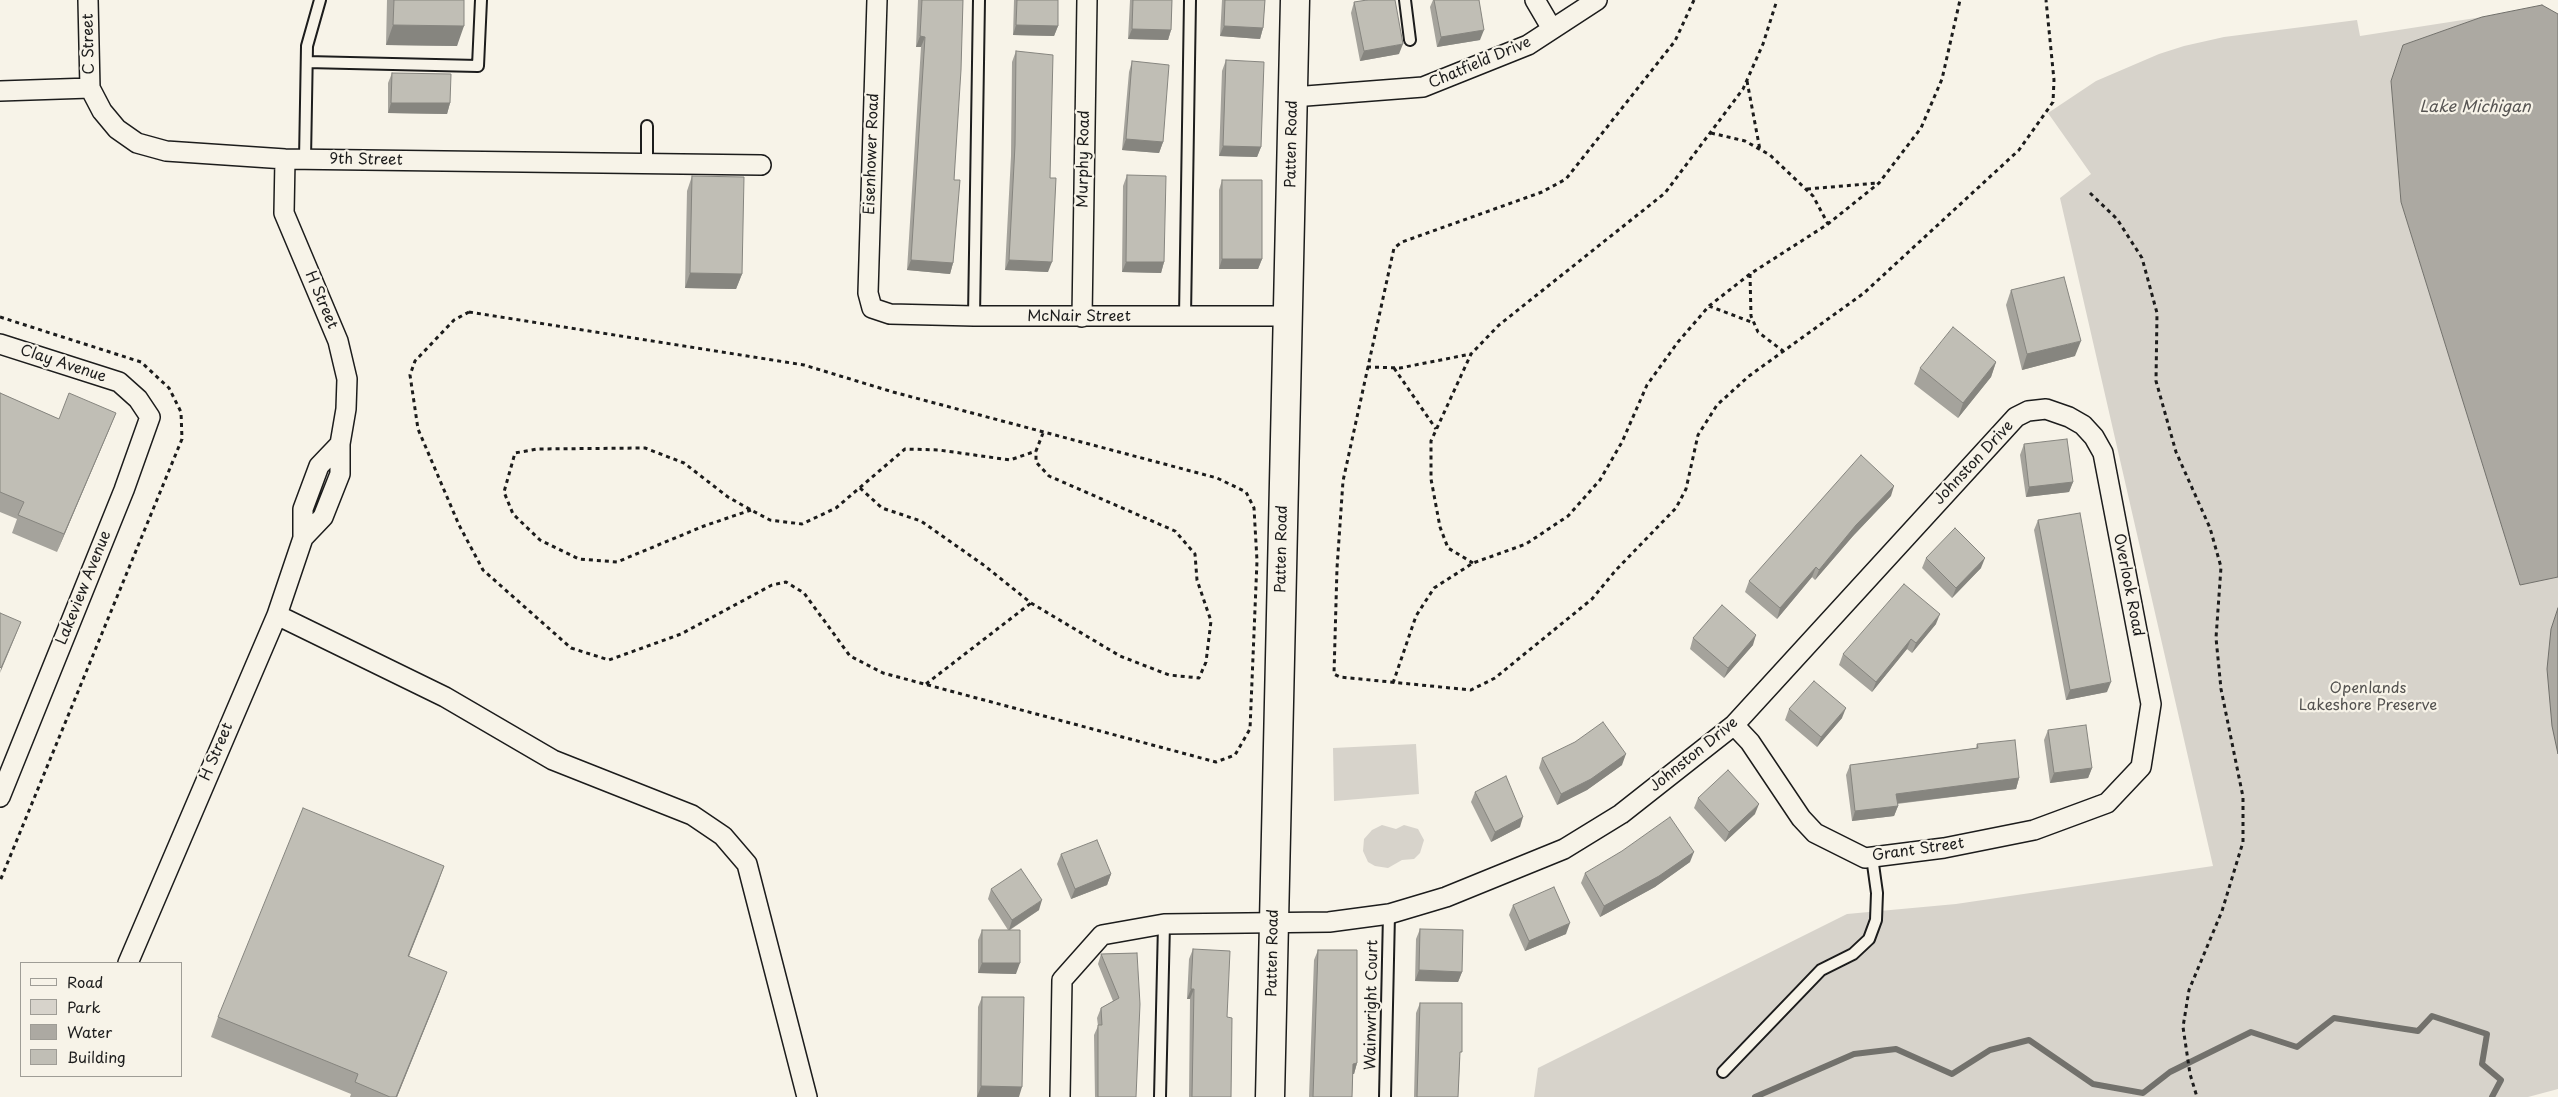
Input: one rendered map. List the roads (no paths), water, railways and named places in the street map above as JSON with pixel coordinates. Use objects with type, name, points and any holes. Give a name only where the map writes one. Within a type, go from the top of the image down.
[{"type":"street","name":"C Street","points":[[88,0],[90,88]]},
{"type":"street","name":"Eisenhower Road","points":[[872,308],[868,293],[877,0]]},
{"type":"street","name":"Murphy Road","points":[[1082,317],[1087,0]]},
{"type":"street","name":"Patten Road","points":[[1270,1097],[1287,316],[1296,0]]},
{"type":"street","points":[[1535,0],[1552,29]]},
{"type":"street","name":"Chatfield Drive","points":[[1293,97],[1423,87],[1528,45],[1597,0]]},
{"type":"street","points":[[0,90],[90,88]]},
{"type":"street","name":"9th Street","points":[[90,88],[102,111],[117,129],[137,143],[166,151],[285,159],[761,166]]},
{"type":"street","name":"H Street","points":[[128,962],[277,615],[303,538],[303,509],[319,466],[340,444],[346,409],[346,379],[338,341],[284,212],[285,159]]},
{"type":"street","name":"McNair Street","points":[[872,308],[890,314],[974,316],[1287,316]]},
{"type":"street","name":"Clay Avenue","points":[[0,344],[119,382],[124,386]]},
{"type":"street","name":"Lakeview Avenue","points":[[2,786],[124,490],[150,418],[138,398],[124,386]]},
{"type":"street","name":"Johnston Drive","points":[[1060,1097],[1062,980],[1102,935],[1164,924],[1329,922],[1389,914],[1446,897],[1564,849],[1621,814],[1734,725],[2016,417],[2028,411],[2046,409],[2069,417]]},
{"type":"street","name":"Overlook Road","points":[[2069,417],[2083,425],[2094,437],[2103,453],[2151,704],[2141,767]]},
{"type":"street","points":[[277,615],[445,697],[553,760],[692,815],[723,836],[747,864],[806,1097]]},
{"type":"street","name":"Grant Street","points":[[1734,725],[1750,742],[1801,818],[1815,832],[1865,858],[1944,848],[2034,830],[2107,803],[2141,767]]},
{"type":"lane","points":[[305,159],[307,46],[320,0]]},
{"type":"lane","points":[[307,62],[478,66],[481,0]]},
{"type":"lane","points":[[974,316],[979,0]]},
{"type":"lane","points":[[1185,316],[1190,0]]},
{"type":"lane","points":[[1405,0],[1410,40]]},
{"type":"lane","points":[[647,126],[647,163]]},
{"type":"lane","points":[[1723,1072],[1821,970],[1854,954],[1869,940],[1876,920],[1876,893],[1872,857]]},
{"type":"lane","name":"Wainwright Court","points":[[1385,1097],[1389,914]]},
{"type":"lane","points":[[1160,1097],[1164,924]]},
{"type":"water","name":"Lake Michigan","points":[[2542,5],[2558,14],[2558,577],[2520,585],[2401,202],[2391,81],[2403,45],[2482,17]]},
{"type":"water","points":[[2558,608],[2558,754],[2552,726],[2547,669],[2551,629]]},
{"type":"waterway","points":[[1755,1097],[1854,1054],[1896,1049],[1952,1074],[1990,1050],[2029,1040],[2093,1084],[2143,1093],[2170,1072],[2251,1032],[2297,1047],[2334,1018],[2418,1031],[2432,1016],[2487,1034],[2482,1064],[2501,1080],[2492,1097]]},
{"type":"park label","name":"Openlands Lakeshore Preserve","points":[[2368,698]]}]
